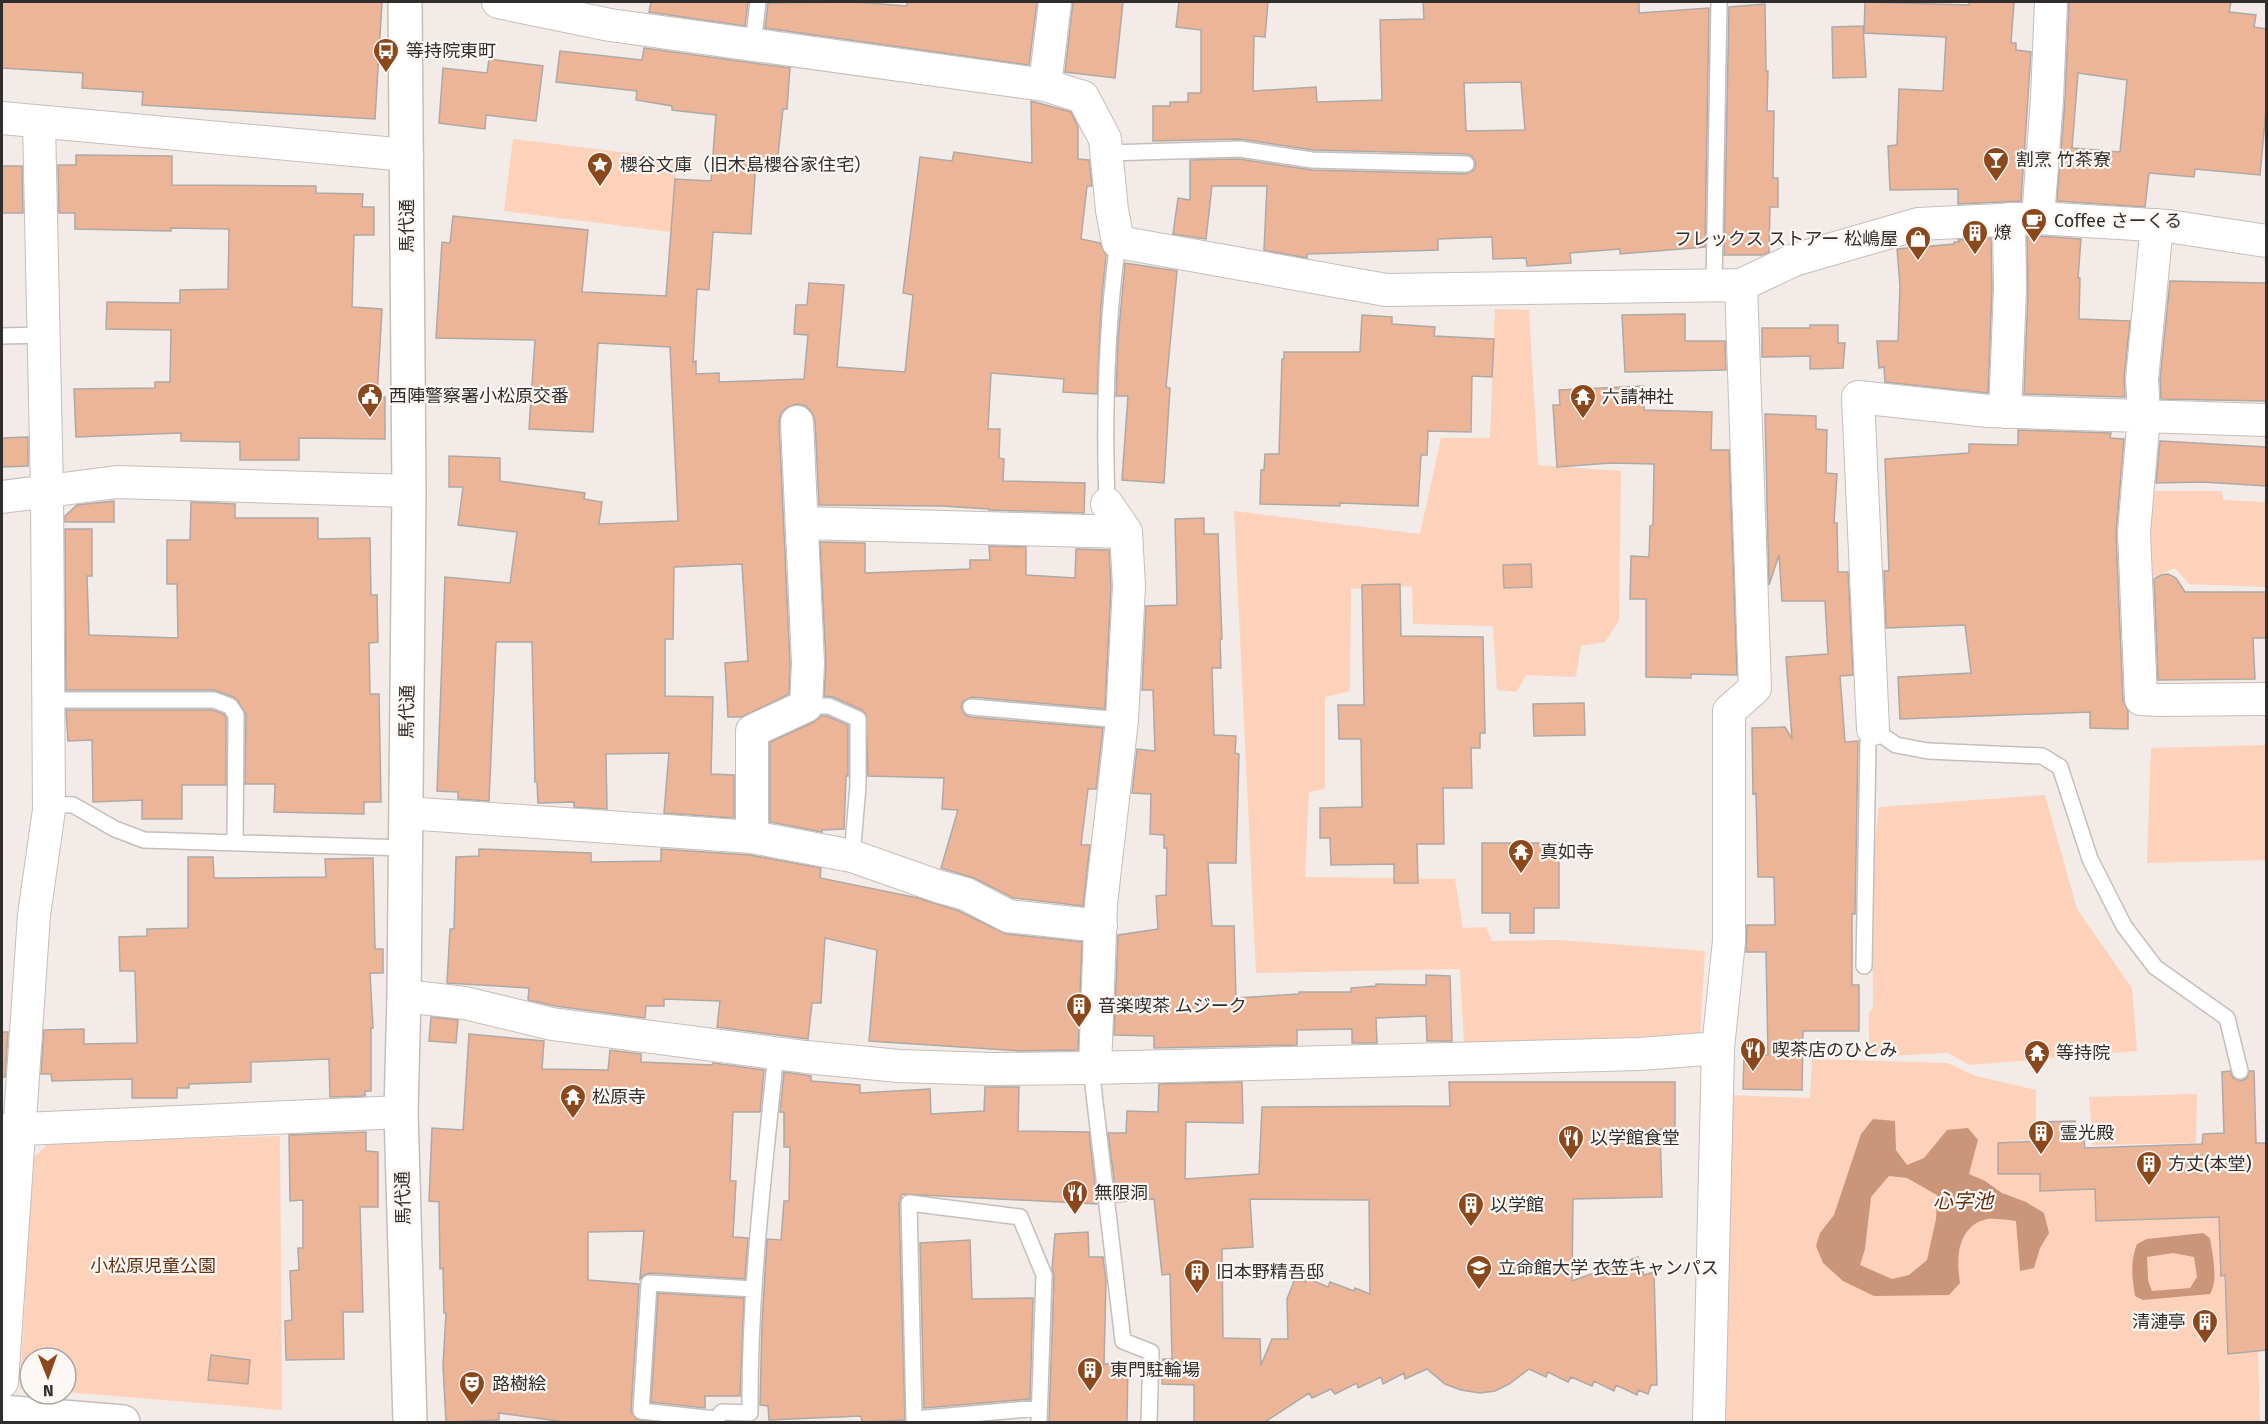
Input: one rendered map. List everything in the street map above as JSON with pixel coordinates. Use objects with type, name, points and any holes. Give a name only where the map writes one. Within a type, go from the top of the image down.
[{"type":"street","name":"馬代通","points":[[405,2],[409,491],[401,1112],[410,1422]]},
{"type":"street","points":[[498,2],[610,25],[1045,85],[1083,97],[1105,139],[1112,210],[1118,242],[1386,290],[1728,284],[1794,260],[1918,224],[2023,218],[2157,225],[2266,241]]},
{"type":"street","points":[[1045,85],[1055,2]]},
{"type":"street","points":[[2005,412],[2010,289],[2048,99],[2051,2]]},
{"type":"street","points":[[2,118],[407,155]]},
{"type":"street","points":[[2,1382],[11,1129],[48,804],[47,492],[39,123]]},
{"type":"street","points":[[2157,225],[2142,380],[2144,416],[2134,532],[2141,699],[2266,699]]},
{"type":"street","points":[[1709,1422],[1718,1048],[1729,941],[1729,711],[1755,688],[1728,284]]},
{"type":"street","points":[[1873,729],[1858,397],[2005,412],[2266,420]]},
{"type":"street","points":[[752,837],[750,794],[752,731],[806,706],[808,663],[797,423]]},
{"type":"street","points":[[2,497],[117,482],[409,491]]},
{"type":"street","points":[[1093,1068],[1101,904],[1122,720],[1129,586],[1126,532],[1107,504]]},
{"type":"street","points":[[802,523],[1126,532]]},
{"type":"street","points":[[406,813],[752,837],[852,856],[966,894],[1008,916],[1101,926]]},
{"type":"street","points":[[404,996],[465,1003],[552,1024],[776,1053],[899,1066],[992,1069],[1093,1068],[1640,1054],[1718,1048]]},
{"type":"street","points":[[11,1129],[401,1112]]},
{"type":"street","points":[[2,1412],[123,1422]]},
{"type":"lane","points":[[753,44],[758,2]]},
{"type":"lane","points":[[1719,2],[1728,284]]},
{"type":"lane","points":[[1107,153],[1240,149],[1312,160],[1466,164]]},
{"type":"lane","points":[[1107,504],[1106,410],[1112,287],[1118,242]]},
{"type":"lane","points":[[2,336],[44,335]]},
{"type":"lane","points":[[48,700],[214,700],[230,706],[236,716],[235,842]]},
{"type":"lane","points":[[806,706],[829,706],[858,719],[858,786],[852,856]]},
{"type":"lane","points":[[971,707],[1122,720]]},
{"type":"lane","points":[[1864,966],[1868,743],[1873,729],[1896,745],[1928,751],[2042,756],[2060,766],[2090,859],[2124,926],[2155,967],[2228,1018],[2240,1071]]},
{"type":"lane","points":[[48,804],[73,805],[115,829],[144,840],[405,848]]},
{"type":"lane","points":[[754,1289],[649,1283],[641,1411],[715,1421],[722,1412],[750,1413],[754,1289],[776,1053]]},
{"type":"lane","points":[[1093,1068],[1124,1341],[1151,1352],[1149,1422]]},
{"type":"lane","points":[[909,1203],[1020,1217],[1044,1275],[1039,1415],[914,1419],[909,1203]]},
{"type":"green space","points":[[513,139],[679,159],[671,232],[504,211]]},
{"type":"green space","points":[[1495,309],[1529,310],[1538,465],[1621,471],[1619,621],[1605,642],[1581,646],[1576,677],[1527,675],[1516,692],[1497,690],[1493,626],[1413,624],[1412,586],[1351,589],[1350,691],[1325,697],[1325,789],[1309,792],[1305,877],[1455,879],[1463,928],[1486,927],[1492,941],[1558,940],[1705,951],[1700,1039],[1464,1042],[1460,969],[1256,973],[1234,511],[1420,534],[1441,438],[1490,438]]},
{"type":"green space","points":[[2148,491],[2222,491],[2223,500],[2266,502],[2266,587],[2189,584],[2175,568],[2147,580]]},
{"type":"green space","points":[[2266,745],[2266,860],[2147,863],[2151,748]]},
{"type":"green space","points":[[2045,795],[2077,909],[2132,988],[2137,1051],[1970,1065],[1948,1053],[1869,1057],[1869,1013],[1873,1008],[1872,866],[1879,807]]},
{"type":"green space","points":[[1812,1059],[1947,1063],[1976,1076],[2036,1090],[2036,1138],[1998,1144],[1999,1174],[2040,1174],[2040,1190],[2095,1178],[2097,1221],[2208,1217],[2219,1203],[2226,1313],[2257,1316],[2260,1422],[1722,1422],[1729,1095],[1810,1098]]},
{"type":"green space","points":[[2197,1094],[2196,1143],[2093,1145],[2089,1097]]},
{"type":"green space","name":"小松原児童公園","points":[[280,1136],[282,1410],[78,1393],[78,1346],[22,1346],[32,1159],[50,1142]]},
{"type":"water","name":"心字池","points":[[1873,1119],[1895,1121],[1896,1150],[1907,1165],[1924,1158],[1947,1130],[1968,1128],[1978,1140],[1969,1174],[2044,1213],[2049,1233],[2040,1248],[2034,1268],[2020,1271],[2016,1221],[1987,1219],[1970,1228],[1964,1236],[1958,1263],[1960,1283],[1949,1295],[1874,1296],[1843,1281],[1823,1263],[1816,1246],[1820,1233],[1834,1215],[1861,1134]],"holes":[[[1889,1176],[1907,1178],[1937,1195],[1936,1219],[1927,1260],[1909,1275],[1892,1279],[1860,1265],[1865,1249],[1871,1197]]]},
{"type":"water","points":[[2203,1233],[2210,1238],[2214,1281],[2210,1294],[2143,1300],[2135,1296],[2132,1276],[2133,1257],[2137,1244],[2147,1239]],"holes":[[[2173,1253],[2194,1257],[2197,1277],[2190,1288],[2152,1291],[2148,1280],[2147,1257]]]},
{"type":"building","points":[[2,2],[382,2],[375,119],[142,105],[143,92],[82,88],[83,73],[2,68]]},
{"type":"building","points":[[651,2],[748,2],[745,26],[649,12]]},
{"type":"building","points":[[855,2],[907,6],[907,2],[1037,2],[1029,65],[765,28],[768,3]]},
{"type":"building","points":[[1073,2],[1123,2],[1115,78],[1065,72]]},
{"type":"building","points":[[1179,2],[1268,2],[1265,37],[1254,36],[1253,91],[1316,87],[1317,102],[1382,100],[1380,20],[1424,19],[1423,2],[1639,2],[1639,13],[1709,8],[1705,247],[1620,254],[1620,249],[1570,253],[1571,263],[1527,266],[1526,258],[1493,259],[1492,237],[1438,239],[1438,250],[1307,254],[1307,258],[1264,250],[1267,186],[1212,186],[1206,239],[1173,234],[1178,198],[1190,200],[1190,160],[1239,159],[1312,170],[1466,174],[1474,170],[1476,164],[1472,156],[1466,154],[1313,150],[1240,139],[1153,141],[1153,106],[1170,106],[1170,102],[1188,102],[1188,93],[1201,93],[1201,30],[1176,27]],"holes":[[[1521,82],[1525,130],[1466,131],[1464,83]]]},
{"type":"building","points":[[1865,2],[1969,5],[1969,2],[2014,2],[2011,43],[2016,43],[2016,50],[2031,52],[2021,201],[1958,204],[1958,189],[1890,190],[1888,146],[1897,145],[1899,89],[1943,91],[1946,37],[1864,33]]},
{"type":"building","points":[[2069,2],[2231,2],[2229,12],[2256,15],[2254,27],[2266,29],[2266,110],[2260,175],[2195,169],[2194,177],[2149,173],[2145,207],[2057,201],[2065,100]],"holes":[[[2078,73],[2127,80],[2120,152],[2072,148]]]},
{"type":"building","points":[[1765,4],[1767,111],[1774,111],[1773,178],[1778,178],[1778,207],[1770,207],[1769,252],[1762,255],[1724,255],[1729,7]]},
{"type":"building","points":[[1863,26],[1866,77],[1833,78],[1832,27]]},
{"type":"building","points":[[644,48],[790,68],[787,109],[783,109],[777,164],[756,162],[751,234],[713,232],[709,290],[697,289],[693,362],[696,361],[696,374],[719,373],[719,382],[804,379],[808,335],[794,334],[796,305],[807,305],[809,283],[844,285],[837,367],[905,372],[913,295],[903,293],[920,157],[952,161],[954,152],[1032,163],[1031,101],[1071,112],[1078,127],[1078,159],[1089,160],[1092,186],[1087,186],[1081,239],[1100,243],[1106,255],[1097,394],[1063,392],[1064,379],[991,373],[988,429],[1000,429],[999,458],[1004,459],[1003,481],[1085,483],[1084,513],[942,506],[819,505],[815,421],[806,406],[797,404],[788,407],[781,413],[779,423],[790,663],[789,694],[742,717],[728,717],[725,663],[748,661],[742,564],[674,567],[673,639],[665,639],[665,696],[713,697],[711,774],[734,775],[734,818],[664,813],[669,753],[606,754],[607,809],[574,807],[574,802],[538,803],[537,782],[535,782],[532,642],[496,642],[489,801],[458,799],[458,792],[437,791],[445,577],[510,583],[517,532],[458,525],[463,487],[449,487],[449,456],[500,458],[500,481],[585,493],[584,499],[602,502],[599,524],[678,521],[670,347],[598,343],[593,432],[529,429],[535,340],[436,338],[442,242],[450,243],[453,216],[588,230],[582,292],[666,296],[675,179],[711,181],[716,115],[672,110],[672,106],[636,100],[637,91],[556,82],[560,51],[642,60]]},
{"type":"building","points":[[489,59],[543,66],[536,121],[486,115],[485,129],[439,123],[443,68],[487,73]]},
{"type":"building","points":[[76,155],[172,156],[172,185],[316,186],[316,193],[363,194],[362,207],[374,207],[374,235],[354,235],[352,307],[382,309],[377,397],[385,397],[385,439],[299,438],[299,460],[240,460],[240,442],[181,441],[181,433],[76,437],[74,389],[155,388],[155,382],[170,382],[171,330],[106,329],[107,302],[180,303],[180,290],[228,289],[229,229],[171,228],[171,231],[75,229],[75,213],[59,213],[58,165],[76,165]]},
{"type":"building","points":[[2,166],[22,166],[23,213],[2,213]]},
{"type":"building","points":[[2027,237],[2081,239],[2078,278],[2080,278],[2079,319],[2130,321],[2124,377],[2125,397],[2024,394],[2028,290]]},
{"type":"building","points":[[1991,238],[1992,289],[1988,393],[1885,382],[1884,367],[1879,368],[1877,341],[1898,341],[1900,286],[1897,249],[1954,244],[1954,242],[1959,242],[1958,240]]},
{"type":"building","points":[[1125,263],[1177,271],[1166,387],[1170,388],[1164,483],[1122,480],[1128,396],[1116,396]]},
{"type":"building","points":[[2170,281],[2266,283],[2266,401],[2161,399],[2160,379]]},
{"type":"building","points":[[1685,314],[1685,341],[1725,341],[1726,370],[1625,372],[1622,315]]},
{"type":"building","points":[[1362,315],[1392,317],[1392,324],[1435,327],[1434,336],[1494,339],[1492,377],[1472,376],[1471,432],[1428,431],[1427,455],[1421,455],[1418,506],[1340,503],[1340,506],[1260,504],[1261,470],[1264,470],[1265,454],[1279,454],[1284,352],[1360,352]]},
{"type":"building","points":[[1810,325],[1838,325],[1838,343],[1845,343],[1843,368],[1810,369],[1810,356],[1762,357],[1762,328],[1810,328]]},
{"type":"building","points":[[1644,386],[1644,410],[1712,412],[1711,450],[1729,450],[1737,675],[1691,674],[1691,678],[1646,677],[1646,599],[1630,599],[1631,556],[1649,557],[1650,526],[1653,525],[1654,464],[1611,463],[1557,467],[1553,405],[1560,405],[1559,390]]},
{"type":"building","points":[[1765,414],[1816,416],[1816,429],[1827,430],[1826,473],[1837,474],[1834,523],[1837,523],[1838,572],[1848,572],[1853,675],[1840,676],[1845,742],[1858,741],[1852,985],[1859,985],[1859,1031],[1803,1031],[1802,1090],[1743,1089],[1744,1055],[1768,1055],[1766,952],[1746,952],[1747,925],[1775,925],[1774,877],[1758,877],[1752,728],[1785,727],[1792,739],[1786,657],[1828,654],[1825,601],[1782,601],[1779,555],[1769,585]]},
{"type":"building","points":[[2018,430],[2111,433],[2110,438],[2124,439],[2116,533],[2123,700],[2128,711],[2128,729],[2090,728],[2090,712],[1900,719],[1898,677],[1971,673],[1965,625],[1886,628],[1884,571],[1889,571],[1885,459],[1969,453],[1969,444],[2018,445]]},
{"type":"building","points":[[28,437],[28,466],[2,467],[2,438]]},
{"type":"building","points":[[2160,441],[2266,447],[2266,486],[2203,482],[2156,483]]},
{"type":"building","points":[[114,501],[114,522],[65,522],[65,516],[77,505]]},
{"type":"building","points":[[191,502],[235,504],[235,518],[318,518],[318,539],[370,538],[371,595],[377,595],[378,642],[369,643],[370,694],[379,694],[381,802],[364,802],[364,814],[274,812],[275,784],[245,784],[246,715],[233,697],[214,690],[66,690],[65,529],[92,529],[92,576],[87,576],[89,635],[178,638],[177,584],[167,584],[167,540],[190,540]]},
{"type":"building","points":[[1204,518],[1204,534],[1218,534],[1222,639],[1220,639],[1221,668],[1212,668],[1214,735],[1236,736],[1235,753],[1239,754],[1236,863],[1208,863],[1212,926],[1234,926],[1236,998],[1299,994],[1299,992],[1351,992],[1351,988],[1376,986],[1376,984],[1426,985],[1426,975],[1450,976],[1452,1041],[1427,1041],[1426,1016],[1376,1018],[1377,1043],[1352,1043],[1352,1029],[1297,1030],[1297,1045],[1154,1048],[1154,1036],[1114,1035],[1118,935],[1158,929],[1156,896],[1166,895],[1167,848],[1164,848],[1164,835],[1150,834],[1151,794],[1132,793],[1137,749],[1155,751],[1153,690],[1142,690],[1146,606],[1177,605],[1175,519]]},
{"type":"building","points":[[820,542],[865,543],[865,573],[970,569],[970,560],[990,560],[989,546],[1026,547],[1026,575],[1075,578],[1076,549],[1109,550],[1111,586],[1105,709],[972,697],[963,701],[961,707],[965,715],[970,717],[1103,728],[1096,789],[1088,789],[1081,845],[1090,845],[1083,906],[1013,898],[974,878],[941,868],[958,810],[942,809],[944,778],[868,776],[866,714],[833,697],[824,696],[826,662]]},
{"type":"building","points":[[1531,564],[1532,587],[1504,588],[1503,565]]},
{"type":"building","points":[[2168,574],[2176,578],[2185,592],[2266,592],[2266,638],[2253,638],[2255,679],[2158,680],[2154,579]]},
{"type":"building","points":[[1400,584],[1401,636],[1483,637],[1485,733],[1480,733],[1480,748],[1471,748],[1472,788],[1443,788],[1444,844],[1417,844],[1418,883],[1394,883],[1394,864],[1331,865],[1330,838],[1320,838],[1320,808],[1362,807],[1361,739],[1339,739],[1338,705],[1364,705],[1362,585]]},
{"type":"building","points":[[1584,703],[1585,735],[1534,736],[1533,704]]},
{"type":"building","points":[[66,710],[212,710],[224,714],[226,718],[226,785],[182,785],[182,819],[142,819],[142,800],[93,802],[92,740],[68,741]]},
{"type":"building","points":[[821,716],[827,716],[848,725],[848,776],[846,776],[844,829],[822,830],[822,832],[770,822],[770,742],[814,722]]},
{"type":"building","name":"真如寺","points":[[1482,843],[1559,843],[1559,908],[1534,908],[1534,933],[1510,933],[1510,913],[1482,913]]},
{"type":"building","points":[[479,849],[591,853],[591,862],[661,861],[661,849],[750,855],[821,868],[820,878],[918,898],[959,911],[1006,934],[1082,942],[1078,1050],[1020,1051],[869,1041],[877,950],[825,938],[821,1003],[812,1003],[808,1039],[717,1027],[720,1001],[664,999],[664,1006],[646,1006],[645,1018],[555,1006],[528,1000],[529,988],[447,983],[450,929],[454,929],[456,857],[479,856]]},
{"type":"building","points":[[188,857],[213,857],[214,878],[326,877],[325,859],[373,858],[375,949],[383,949],[383,973],[370,973],[373,1028],[371,1028],[371,1091],[365,1091],[365,1096],[330,1097],[329,1059],[251,1062],[251,1082],[189,1084],[189,1088],[177,1088],[177,1098],[132,1098],[132,1079],[52,1081],[51,1074],[41,1074],[44,1030],[84,1029],[84,1044],[137,1043],[135,971],[120,971],[119,937],[147,936],[147,929],[188,928]]},
{"type":"building","points":[[431,1017],[458,1020],[456,1043],[429,1041]]},
{"type":"building","points":[[2,1032],[8,1032],[5,1077],[2,1077]]},
{"type":"building","points":[[469,1034],[544,1041],[542,1069],[608,1070],[610,1050],[641,1054],[641,1062],[712,1065],[713,1063],[764,1070],[760,1112],[733,1112],[730,1181],[736,1181],[733,1237],[748,1238],[745,1279],[650,1273],[640,1279],[644,1231],[588,1232],[588,1280],[639,1284],[631,1411],[636,1419],[657,1422],[565,1422],[499,1413],[499,1420],[446,1422],[443,1366],[446,1313],[444,1313],[443,1268],[440,1269],[439,1202],[429,1201],[432,1128],[463,1130]]},
{"type":"building","points":[[2230,1071],[2233,1078],[2242,1081],[2247,1078],[2249,1071],[2254,1071],[2256,1143],[2266,1143],[2266,1350],[2228,1354],[2225,1275],[2221,1276],[2219,1217],[2096,1221],[2095,1189],[2040,1191],[2040,1174],[1998,1174],[1998,1143],[2040,1141],[2040,1122],[2075,1121],[2075,1141],[2084,1141],[2085,1148],[2202,1144],[2203,1134],[2224,1133],[2222,1072]]},
{"type":"building","points":[[784,1072],[811,1076],[811,1081],[860,1085],[860,1093],[930,1089],[931,1114],[984,1111],[985,1087],[1019,1087],[1018,1131],[1089,1132],[1097,1204],[902,1194],[899,1203],[905,1420],[862,1422],[861,1416],[769,1420],[768,1406],[760,1405],[767,1239],[781,1240],[784,1201],[789,1201],[790,1147],[784,1147],[784,1112],[780,1112]]},
{"type":"building","name":"立命館大学 衣笠キャンパス","points":[[1242,1082],[1243,1123],[1186,1122],[1185,1179],[1259,1174],[1262,1107],[1450,1106],[1449,1082],[1675,1082],[1675,1130],[1660,1129],[1662,1197],[1573,1199],[1572,1281],[1638,1257],[1644,1275],[1654,1272],[1657,1385],[1651,1385],[1648,1394],[1638,1390],[1637,1395],[1616,1385],[1614,1391],[1594,1381],[1592,1386],[1571,1377],[1568,1382],[1548,1372],[1546,1377],[1529,1369],[1495,1391],[1480,1393],[1461,1390],[1445,1384],[1427,1369],[1405,1379],[1404,1373],[1383,1384],[1381,1377],[1358,1388],[1357,1383],[1335,1394],[1331,1389],[1312,1398],[1309,1393],[1265,1422],[1194,1422],[1194,1385],[1162,1384],[1163,1359],[1172,1359],[1170,1274],[1162,1275],[1154,1199],[1117,1202],[1108,1133],[1126,1133],[1127,1111],[1158,1112],[1159,1084]],"holes":[[[1250,1199],[1369,1200],[1370,1294],[1330,1282],[1328,1287],[1307,1278],[1305,1282],[1295,1279],[1287,1299],[1288,1339],[1272,1339],[1261,1365],[1260,1339],[1223,1338],[1222,1249],[1253,1247]]]},
{"type":"building","points":[[366,1132],[366,1151],[378,1152],[378,1207],[360,1207],[363,1312],[343,1312],[344,1359],[286,1360],[285,1321],[292,1320],[290,1271],[299,1270],[298,1248],[303,1248],[303,1200],[290,1201],[289,1135]]},
{"type":"building","points":[[1088,1232],[1089,1257],[1103,1257],[1106,1281],[1104,1364],[1128,1364],[1127,1422],[1049,1422],[1054,1275],[1052,1269],[1055,1234]]},
{"type":"building","points":[[970,1240],[972,1299],[1033,1298],[1030,1399],[924,1408],[920,1243]]},
{"type":"building","points":[[658,1293],[744,1298],[740,1396],[705,1396],[705,1408],[651,1402]]},
{"type":"building","points":[[211,1355],[250,1360],[248,1384],[208,1380]]},
{"type":"place","name":"等持院東町","points":[[386,74]]},
{"type":"place","name":"割烹 竹茶寮","points":[[1996,183]]},
{"type":"place","name":"櫻谷文庫（旧木島櫻谷家住宅）","points":[[600,188]]},
{"type":"place","name":"Coffee さーくる","points":[[2034,244]]},
{"type":"place","name":"燎","points":[[1975,256]]},
{"type":"place","name":"フレックス ストアー 松嶋屋","points":[[1918,262]]},
{"type":"place","name":"西陣警察署小松原交番","points":[[370,419]]},
{"type":"place","name":"六請神社","points":[[1583,420]]},
{"type":"place","name":"真如寺","points":[[1521,875]]},
{"type":"place","name":"音楽喫茶 ムジーク","points":[[1079,1029]]},
{"type":"place","name":"喫茶店のひとみ","points":[[1753,1073]]},
{"type":"place","name":"等持院","points":[[2037,1076]]},
{"type":"place","name":"松原寺","points":[[573,1120]]},
{"type":"place","name":"霊光殿","points":[[2041,1156]]},
{"type":"place","name":"以学館食堂","points":[[1571,1161]]},
{"type":"place","name":"方丈(本堂)","points":[[2149,1187]]},
{"type":"place","name":"無限洞","points":[[1075,1216]]},
{"type":"place","name":"以学館","points":[[1471,1228]]},
{"type":"place","name":"立命館大学 衣笠キャンパス","points":[[1479,1291]]},
{"type":"place","name":"旧本野精吾邸","points":[[1197,1295]]},
{"type":"place","name":"清漣亭","points":[[2205,1345]]},
{"type":"place","name":"東門駐輪場","points":[[1090,1393]]},
{"type":"place","name":"路樹絵","points":[[472,1407]]}]
